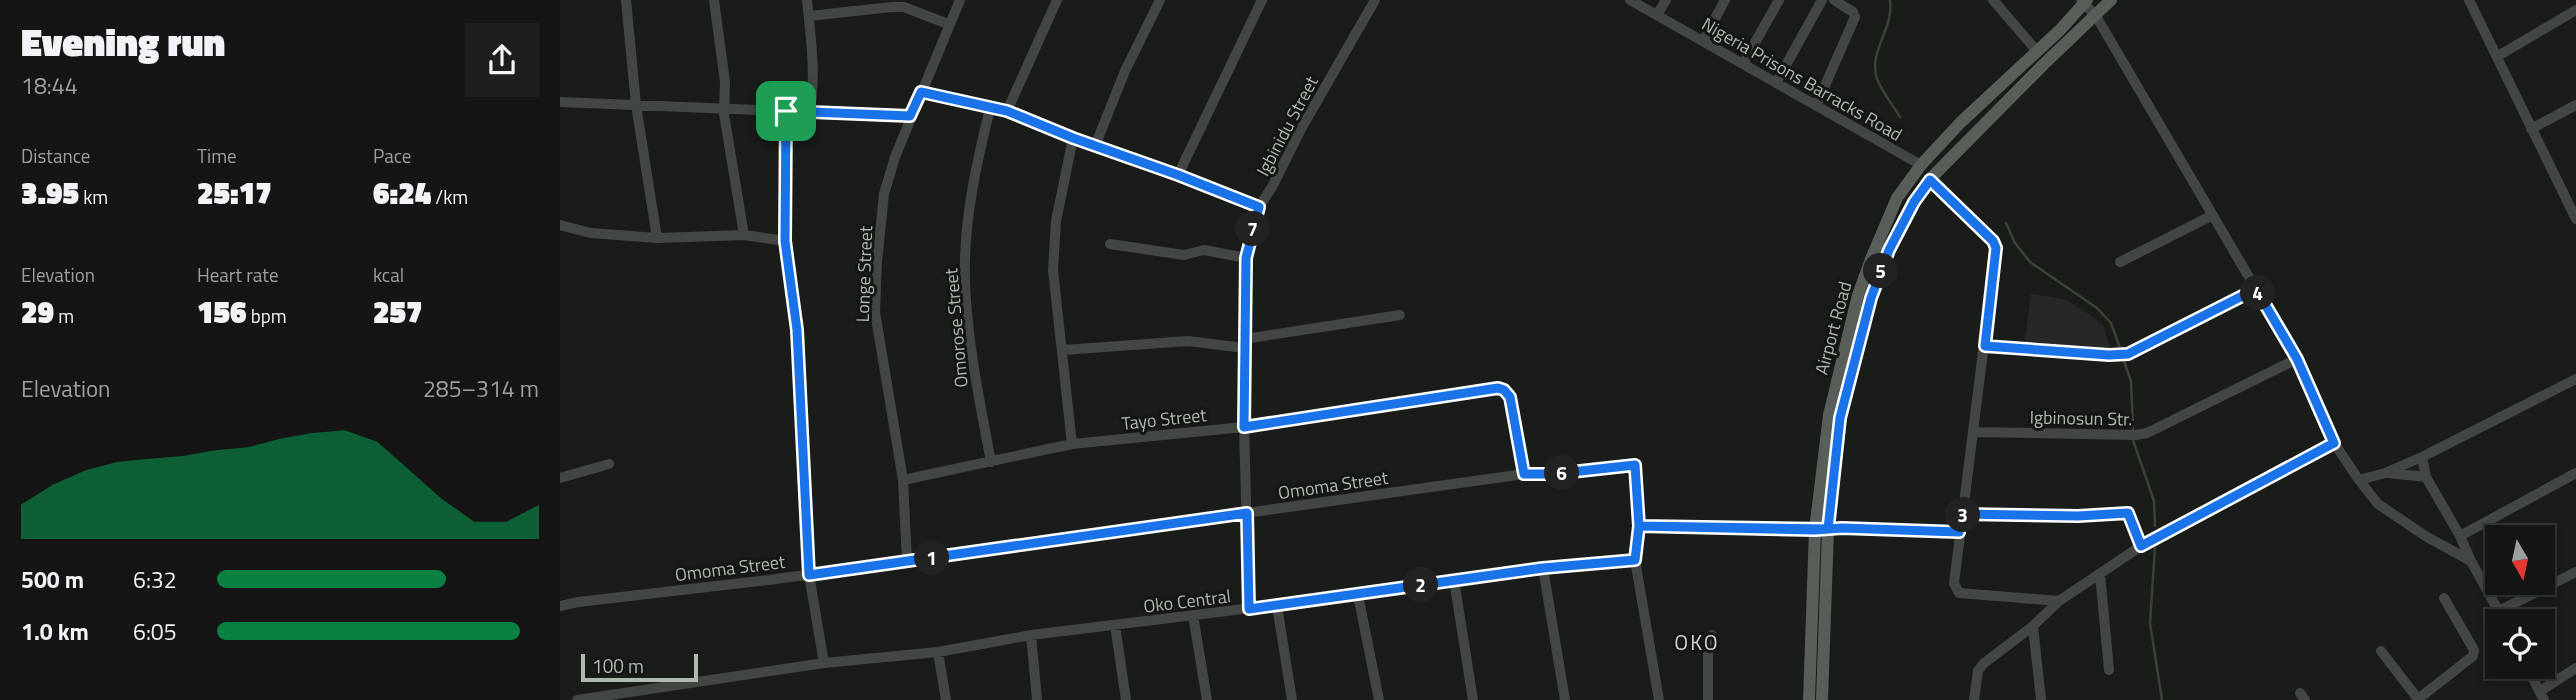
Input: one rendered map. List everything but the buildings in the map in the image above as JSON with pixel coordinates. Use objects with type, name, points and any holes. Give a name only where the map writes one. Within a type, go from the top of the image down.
[{"type":"main road","name":"Airport Road","points":[[1822,700],[1828,529],[1840,418],[1871,298],[1889,250],[1914,202],[1930,180],[2111,0]]},
{"type":"main road","name":"Airport Road","points":[[1809,700],[1815,530],[1829,415],[1858,295],[1897,198],[1921,165],[1960,123],[2060,30],[2083,1]]},
{"type":"street","points":[[626,0],[636,105],[657,239]]},
{"type":"street","points":[[714,0],[725,82],[724,114],[744,235]]},
{"type":"street","points":[[807,0],[814,59],[814,89],[810,112]]},
{"type":"street","name":"Longe Street","points":[[906,561],[903,480],[875,312],[877,262],[884,194],[910,116],[960,0]]},
{"type":"street","points":[[1007,111],[1056,0]]},
{"type":"street","points":[[1095,146],[1125,71],[1160,0]]},
{"type":"street","points":[[1178,175],[1262,0]]},
{"type":"street","name":"Igbinidu Street","points":[[1249,609],[1244,427],[1246,258],[1259,207],[1375,0]]},
{"type":"street","name":"Nigeria Prisons Barracks Road","points":[[1630,0],[1921,165]]},
{"type":"street","points":[[1657,15],[1666,0]]},
{"type":"street","points":[[1703,41],[1725,0]]},
{"type":"street","points":[[1743,64],[1779,0]]},
{"type":"street","points":[[1776,83],[1822,0]]},
{"type":"street","points":[[1816,106],[1855,17],[1853,12],[1834,0]]},
{"type":"street","points":[[1993,0],[2036,50]]},
{"type":"street","points":[[2469,0],[2532,129],[2572,200],[2576,219]]},
{"type":"street","points":[[2083,1],[2096,16],[2297,359],[2334,443],[2359,480],[2378,504],[2427,537],[2471,561]]},
{"type":"street","points":[[808,16],[892,6],[904,7],[948,24]]},
{"type":"street","points":[[2498,56],[2576,10]]},
{"type":"street","points":[[921,92],[1007,111],[1259,207]]},
{"type":"street","points":[[560,102],[910,116]]},
{"type":"street","points":[[2532,129],[2576,105]]},
{"type":"street","name":"Omorose Street","points":[[990,108],[969,205],[965,282],[976,384],[991,462]]},
{"type":"street","points":[[786,111],[785,241],[797,330],[809,575],[824,663]]},
{"type":"street","points":[[1072,444],[1053,270],[1056,221],[1073,138]]},
{"type":"street","points":[[1930,180],[1993,241],[1996,248],[1954,583],[1959,593],[1969,595],[2059,601]]},
{"type":"street","points":[[2120,262],[2213,215]]},
{"type":"street","points":[[560,225],[591,233],[657,239],[744,235],[785,241]]},
{"type":"street","points":[[1110,244],[1184,255],[1204,250],[1246,258]]},
{"type":"street","points":[[1985,346],[2128,354],[2256,289]]},
{"type":"street","points":[[1063,350],[1188,341],[1244,344],[1399,315]]},
{"type":"street","name":"Igbinosun Str.","points":[[1974,432],[2147,433],[2297,359]]},
{"type":"street","points":[[2359,480],[2385,473],[2422,457],[2576,379]]},
{"type":"street","name":"Tayo Street","points":[[903,480],[1072,444],[1244,427],[1498,388],[1510,397],[1524,474]]},
{"type":"street","points":[[1974,700],[1978,671],[1983,664],[2059,601],[2141,546],[2334,443]]},
{"type":"street","points":[[2422,457],[2426,477],[2498,609]]},
{"type":"street","points":[[560,478],[609,464]]},
{"type":"street","name":"Omoma Street","points":[[560,606],[578,601],[809,575],[1524,474],[1553,474],[1635,465],[1639,526]]},
{"type":"street","points":[[2385,473],[2426,477]]},
{"type":"street","points":[[2460,536],[2576,473]]},
{"type":"street","points":[[1962,514],[2078,516],[2128,513],[2141,546]]},
{"type":"street","points":[[1659,700],[1635,560],[1639,526],[1959,532]]},
{"type":"street","name":"Oko Central","points":[[577,700],[824,663],[938,652],[1031,635],[1358,596],[1543,568],[1635,560]]},
{"type":"street","points":[[1543,568],[1565,700]]},
{"type":"street","points":[[2514,609],[2576,572]]},
{"type":"street","points":[[2100,574],[2109,670]]},
{"type":"street","points":[[1454,580],[1473,700]]},
{"type":"street","points":[[1358,596],[1379,700]]},
{"type":"street","points":[[2381,651],[2418,700],[2473,656],[2474,650],[2444,598]]},
{"type":"street","points":[[1277,606],[1292,700]]},
{"type":"street","points":[[1193,615],[1208,700]]},
{"type":"street","points":[[1115,625],[1126,700]]},
{"type":"street","points":[[2032,626],[2041,700]]},
{"type":"street","points":[[1031,635],[1037,700]]},
{"type":"street","points":[[1707,700],[1708,655],[1712,635]]},
{"type":"street","points":[[938,652],[946,700]]},
{"type":"street","points":[[2533,679],[2542,696],[2576,668]]},
{"type":"shaded area","points":[[2031,294],[2064,299],[2086,312],[2103,325],[2110,348],[2024,346]]},
{"type":"waterway","points":[[1890,0],[1888,21],[1878,49],[1875,69],[1879,84],[1900,117]]},
{"type":"waterway","points":[[2006,223],[2015,243],[2030,262],[2097,308],[2111,323],[2120,348]]},
{"type":"waterway","points":[[2124,361],[2131,381],[2133,429]]},
{"type":"waterway","points":[[2133,440],[2154,501],[2155,526]]},
{"type":"waterway","points":[[2155,548],[2150,623],[2162,700]]},
{"type":"district","name":"OKO","points":[[1697,642]]},
{"type":"route","points":[[786,111],[785,241],[797,330],[809,575],[1247,513],[1249,609],[1358,596],[1543,568],[1635,560],[1639,526],[1815,530],[1842,528],[1959,532],[1962,514],[2078,516],[2128,513],[2141,546],[2334,443],[2297,359],[2256,289],[2128,354],[1985,346],[1996,248],[1993,241],[1930,180],[1914,202],[1889,250],[1871,298],[1840,418],[1828,529],[1639,526],[1635,465],[1553,474],[1524,474],[1510,397],[1498,388],[1244,427],[1246,258],[1259,207],[1007,111],[921,92],[910,116],[786,111]]}]
